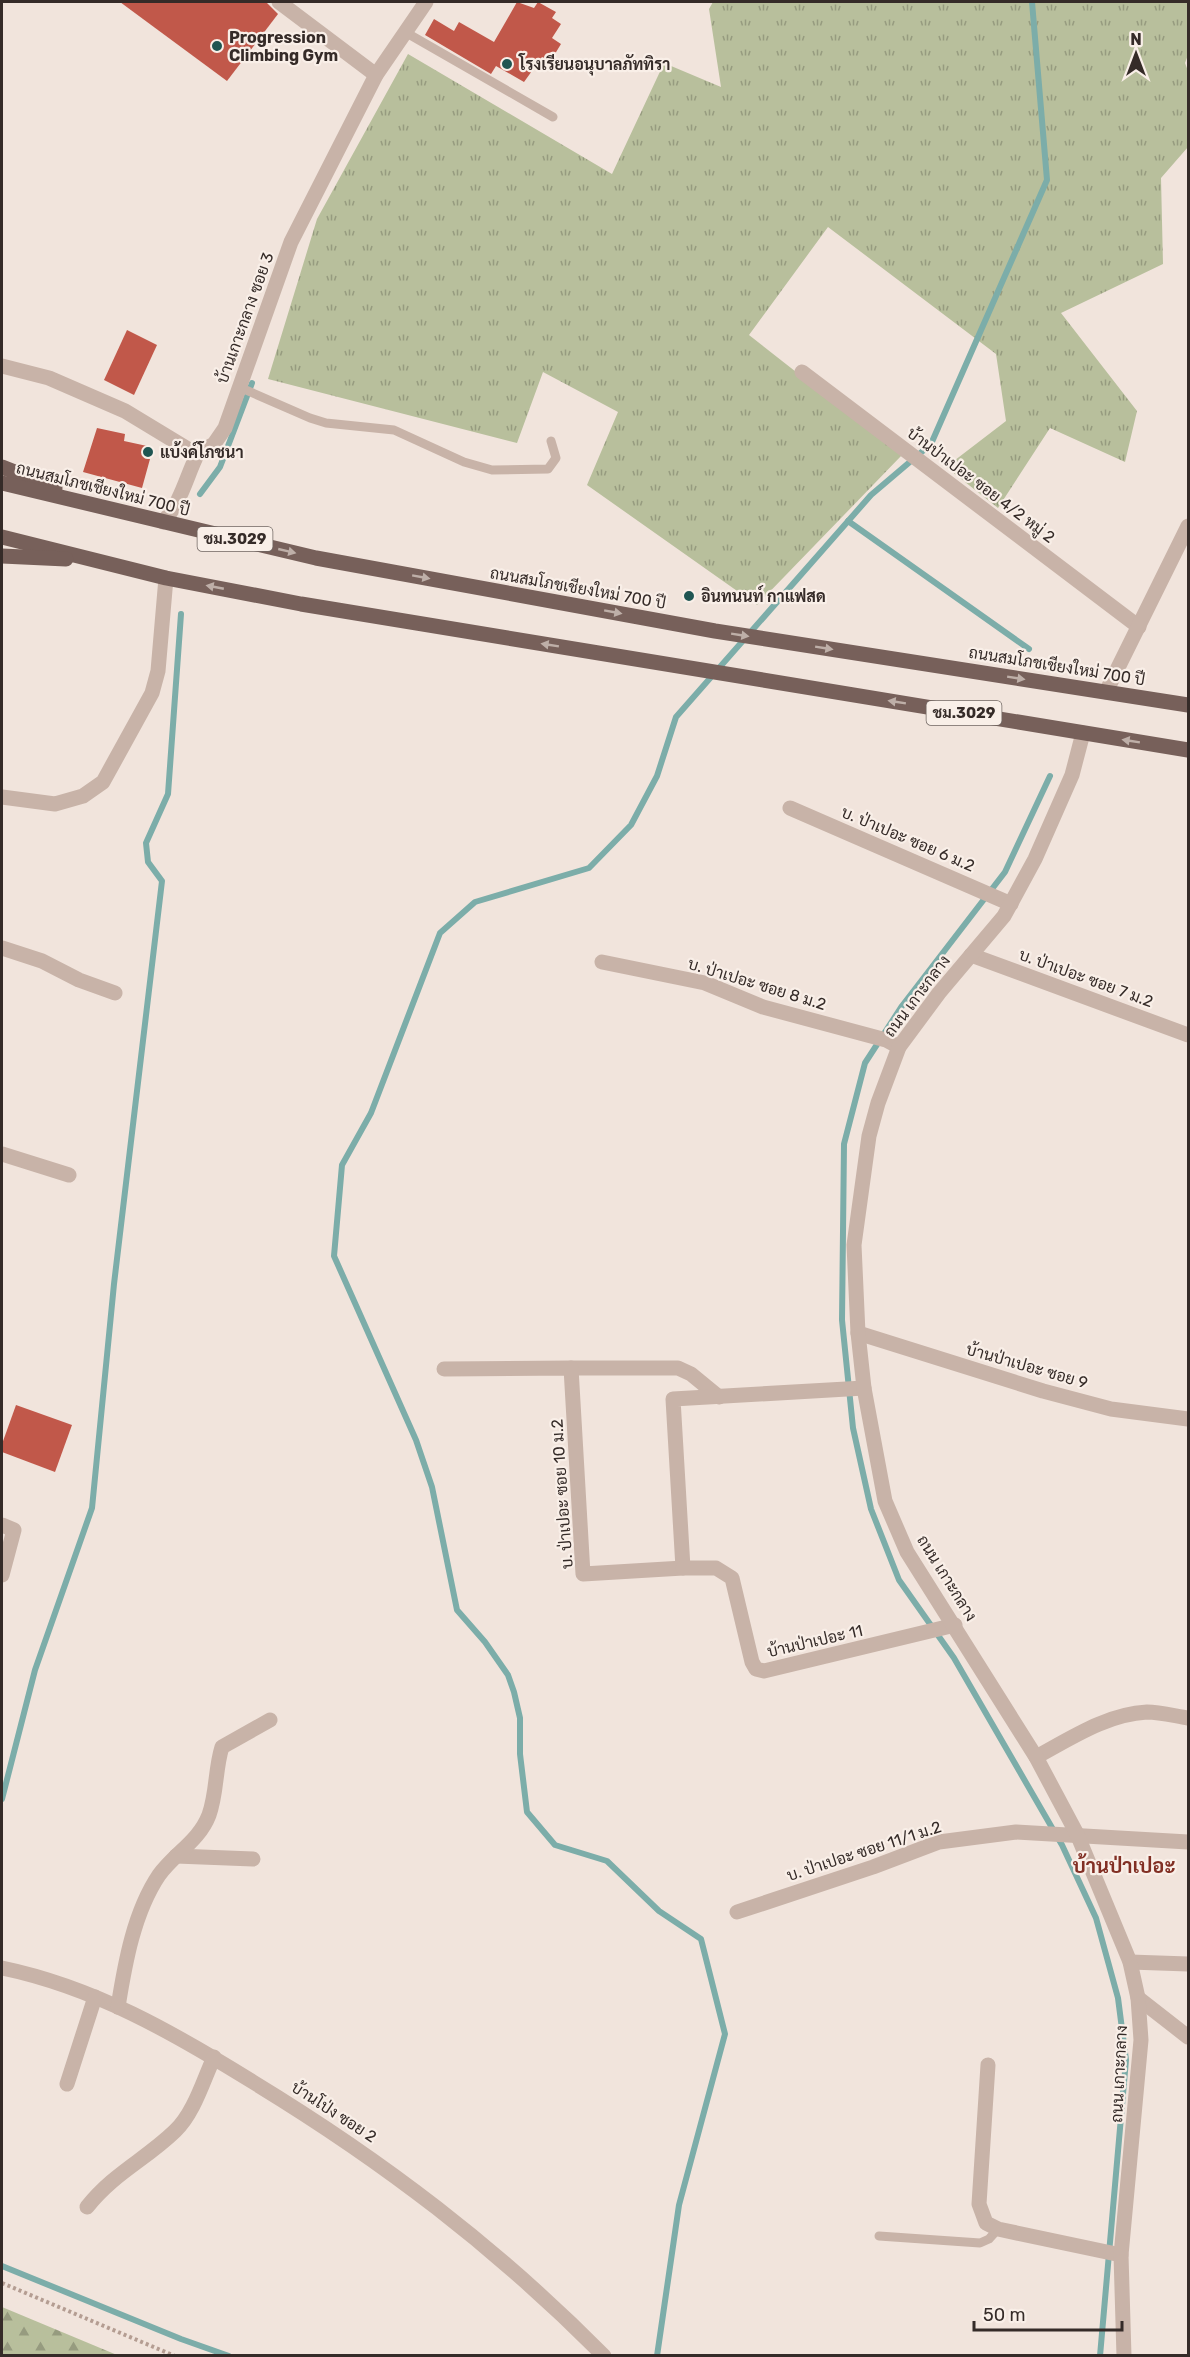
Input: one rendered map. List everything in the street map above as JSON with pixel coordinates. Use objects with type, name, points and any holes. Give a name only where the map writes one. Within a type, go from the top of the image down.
[{"type":"main road","points":[[2,467],[107,508]]},
{"type":"main road","name":"ถนนสมโภชเชียงใหม่ 700 ปี","points":[[2,483],[316,558],[766,640],[1188,705]]},
{"type":"main road","name":"ชม.3029","points":[[2,537],[166,578],[312,606],[1188,750]]},
{"type":"main road","points":[[2,556],[99,561]]},
{"type":"street","points":[[279,2],[376,75]]},
{"type":"street","name":"บ้านเกาะกลาง ซอย 3","points":[[198,453],[214,444],[225,428],[291,242],[376,75],[426,2]]},
{"type":"street","points":[[2,366],[49,378],[71,387],[125,411],[198,453],[189,470],[183,495],[175,509],[163,522]]},
{"type":"street","name":"บ้านป่าเปอะ ซอย 4/2 หมู่ 2","points":[[802,372],[1139,627]]},
{"type":"street","points":[[1106,692],[1188,526]]},
{"type":"street","points":[[2,797],[55,804],[83,796],[103,782],[152,693],[158,670],[166,578]]},
{"type":"street","name":"ถนน เกาะกลาง","points":[[1083,733],[1072,775],[1035,859],[1004,916],[972,955],[887,1041],[878,1103],[864,1168],[854,1245],[858,1333],[853,1389],[885,1501],[907,1552],[1036,1757],[1130,1962],[1138,1998],[1142,2040],[1112,2254],[1124,2355]]},
{"type":"street","name":"บ. ป่าเปอะ ซอย 6 ม.2","points":[[790,808],[1011,904]]},
{"type":"street","points":[[2,948],[42,961],[79,980],[115,993]]},
{"type":"street","name":"บ. ป่าเปอะ ซอย 7 ม.2","points":[[972,955],[1188,1035]]},
{"type":"street","name":"บ. ป่าเปอะ ซอย 8 ม.2","points":[[602,962],[705,983],[763,1007],[887,1041]]},
{"type":"street","points":[[2,1154],[69,1175]]},
{"type":"street","name":"บ้านป่าเปอะ ซอย 9","points":[[858,1333],[1043,1391],[1111,1409],[1188,1419]]},
{"type":"street","name":"บ. ป่าเปอะ ซอย 10 ม.2","points":[[571,1368],[583,1574],[683,1568]]},
{"type":"street","points":[[444,1369],[678,1368],[697,1378],[719,1396]]},
{"type":"street","points":[[683,1568],[673,1399],[853,1389]]},
{"type":"street","points":[[2,1525],[14,1530],[2,1575]]},
{"type":"street","name":"บ้านป่าเปอะ 11","points":[[683,1568],[716,1568],[732,1578],[756,1670],[777,1668],[955,1625]]},
{"type":"street","points":[[1036,1757],[1083,1731],[1118,1717],[1149,1712],[1188,1718]]},
{"type":"street","points":[[118,2007],[135,1932],[149,1891],[176,1856],[201,1832],[209,1815],[222,1747],[270,1720]]},
{"type":"street","name":"บ. ป่าเปอะ ซอย 11/1 ม.2","points":[[737,1912],[873,1867],[939,1842],[1016,1832],[1188,1842]]},
{"type":"street","points":[[176,1856],[253,1859]]},
{"type":"street","points":[[1130,1962],[1188,1964]]},
{"type":"street","name":"บ้านโป่ง ซอย 2","points":[[2,1968],[62,1984],[153,2022],[336,2132],[415,2189],[470,2233],[604,2355]]},
{"type":"street","points":[[67,2084],[95,1997]]},
{"type":"street","points":[[1138,1998],[1188,2037]]},
{"type":"street","points":[[87,2207],[101,2189],[176,2130],[188,2115],[214,2057]]},
{"type":"street","points":[[988,2065],[979,2205],[986,2223],[998,2229],[1112,2254]]},
{"type":"lane","points":[[405,32],[553,117]]},
{"type":"lane","points":[[239,387],[326,423],[394,430],[464,462],[492,470],[548,469],[556,458],[551,441]]},
{"type":"lane","points":[[879,2236],[980,2243],[989,2239],[998,2229]]},
{"type":"path","points":[[2,2283],[175,2355]]},
{"type":"green space","points":[[713,2],[1188,2],[1188,55],[1185,63],[1188,71],[1188,147],[1161,178],[1163,264],[1061,313],[1137,411],[1125,462],[1050,428],[998,508],[946,467],[1006,421],[996,354],[828,227],[749,335],[902,455],[757,605],[587,485],[618,412],[543,372],[517,443],[268,379],[317,219],[408,54],[612,174],[664,63],[721,87],[709,9]]},
{"type":"green space","points":[[2,2307],[117,2355],[2,2355]]},
{"type":"building","name":"Progression Climbing Gym","points":[[120,2],[266,2],[278,14],[227,81]]},
{"type":"building","points":[[517,2],[534,8],[538,2],[556,12],[552,18],[561,24],[552,38],[561,44],[550,62],[542,57],[524,82],[496,66],[491,74],[425,35],[434,19],[454,31],[459,22],[494,42]]},
{"type":"building","points":[[127,330],[157,345],[134,395],[104,380]]},
{"type":"building","points":[[97,428],[125,434],[124,441],[147,446],[144,458],[150,459],[142,488],[83,472]]},
{"type":"building","points":[[16,1405],[72,1425],[55,1472],[2,1452],[2,1444]]},
{"type":"waterway","points":[[657,2356],[679,2205],[725,2034],[701,1939],[659,1911],[607,1861],[555,1845],[527,1812],[520,1754],[520,1718],[514,1692],[508,1675],[485,1642],[457,1610],[432,1487],[416,1440],[334,1256],[342,1165],[371,1113],[440,933],[475,902],[589,868],[631,825],[657,776],[676,717],[871,495],[931,444],[1047,180],[1032,2]]},
{"type":"waterway","points":[[200,494],[220,467],[252,383]]},
{"type":"waterway","points":[[848,521],[1029,649]]},
{"type":"waterway","points":[[2,1799],[35,1670],[92,1508],[114,1284],[162,881],[148,862],[146,843],[168,794],[181,614]]},
{"type":"waterway","points":[[1050,776],[1005,872],[902,1006],[865,1063],[844,1144],[842,1320],[853,1428],[871,1509],[899,1580],[954,1658],[1062,1845],[1096,1918],[1118,1998],[1126,2060],[1100,2356]]},
{"type":"waterway","points":[[2,2266],[181,2339],[229,2356]]},
{"type":"place","name":"Progression Climbing Gym","points":[[217,46]]},
{"type":"place","name":"โรงเรียนอนุบาลภัททิรา","points":[[507,64]]},
{"type":"place","name":"แบ้งค์โภชนา","points":[[148,452]]},
{"type":"place","name":"อินทนนท์ กาแฟสด","points":[[689,596]]},
{"type":"district","name":"บ้านป่าเปอะ","points":[[1124,1866]]}]
